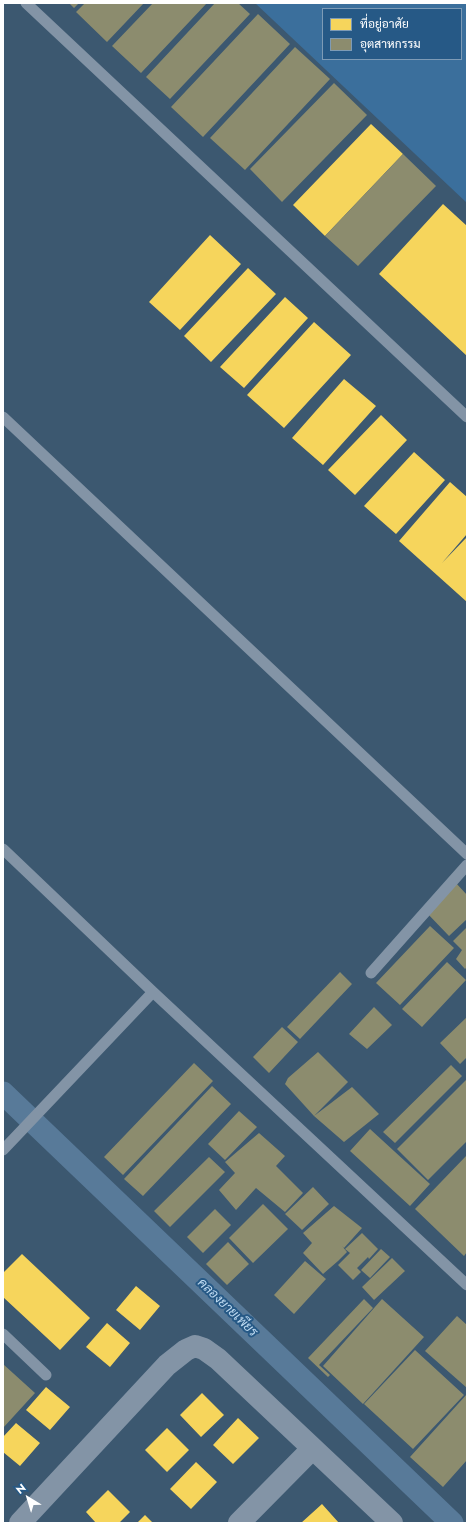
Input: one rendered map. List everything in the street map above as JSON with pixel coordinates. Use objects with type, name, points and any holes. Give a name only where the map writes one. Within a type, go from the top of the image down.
[{"type":"street","points":[[20,1523],[167,1365],[186,1350],[195,1346],[204,1349],[218,1359],[392,1523]]},
{"type":"street","points":[[239,1523],[312,1449]]},
{"type":"lane","points":[[26,3],[467,417]]},
{"type":"lane","points":[[3,417],[467,854]]},
{"type":"lane","points":[[3,849],[153,992],[467,1285]]},
{"type":"lane","points":[[371,973],[467,865]]},
{"type":"lane","points":[[3,1150],[153,992]]},
{"type":"lane","points":[[3,1334],[46,1374]]},
{"type":"shaded area","points":[[255,3],[467,3],[467,203]]},
{"type":"building: ที่อยู่อาศัย","points":[[371,124],[403,154],[325,236],[293,205]]},
{"type":"building: ที่อยู่อาศัย","points":[[443,204],[467,226],[467,356],[379,274]]},
{"type":"building: ที่อยู่อาศัย","points":[[210,235],[241,264],[180,330],[149,302]]},
{"type":"building: ที่อยู่อาศัย","points":[[248,268],[276,294],[211,362],[184,336]]},
{"type":"building: ที่อยู่อาศัย","points":[[285,297],[308,318],[244,388],[220,367]]},
{"type":"building: ที่อยู่อาศัย","points":[[314,322],[351,355],[284,428],[247,395]]},
{"type":"building: ที่อยู่อาศัย","points":[[344,379],[376,406],[323,465],[292,438]]},
{"type":"building: ที่อยู่อาศัย","points":[[381,415],[407,440],[355,495],[328,470]]},
{"type":"building: ที่อยู่อาศัย","points":[[414,452],[445,480],[396,534],[364,506]]},
{"type":"building: ที่อยู่อาศัย","points":[[450,482],[467,497],[467,534],[442,563],[467,537],[467,602],[399,541]]},
{"type":"building: ที่อยู่อาศัย","points":[[22,1254],[90,1318],[60,1350],[3,1297],[3,1273]]},
{"type":"building: ที่อยู่อาศัย","points":[[136,1286],[160,1306],[140,1330],[116,1310]]},
{"type":"building: ที่อยู่อาศัย","points":[[107,1323],[130,1343],[110,1367],[86,1347]]},
{"type":"building: ที่อยู่อาศัย","points":[[46,1387],[70,1407],[50,1430],[26,1410]]},
{"type":"building: ที่อยู่อาศัย","points":[[202,1393],[224,1415],[201,1437],[180,1415]]},
{"type":"building: ที่อยู่อาศัย","points":[[238,1418],[259,1438],[233,1464],[213,1445]]},
{"type":"building: ที่อยู่อาศัย","points":[[16,1423],[40,1443],[20,1466],[3,1452],[3,1437]]},
{"type":"building: ที่อยู่อาศัย","points":[[167,1428],[189,1450],[167,1472],[145,1450]]},
{"type":"building: ที่อยู่อาศัย","points":[[196,1462],[217,1482],[191,1509],[170,1489]]},
{"type":"building: ที่อยู่อาศัย","points":[[108,1490],[130,1512],[119,1523],[96,1523],[86,1512]]},
{"type":"building: ที่อยู่อาศัย","points":[[322,1504],[339,1523],[301,1523]]},
{"type":"building: ที่อยู่อาศัย","points":[[145,1515],[153,1523],[137,1523]]},
{"type":"building: อุตสาหกรรม","points":[[69,3],[79,3],[74,8]]},
{"type":"building: อุตสาหกรรม","points":[[85,3],[144,3],[107,42],[76,12]]},
{"type":"building: อุตสาหกรรม","points":[[153,3],[207,3],[141,73],[112,46]]},
{"type":"building: อุตสาหกรรม","points":[[215,3],[238,3],[250,14],[170,99],[146,77]]},
{"type":"building: อุตสาหกรรม","points":[[258,14],[290,44],[203,137],[171,107]]},
{"type":"building: อุตสาหกรรม","points":[[295,47],[330,79],[245,170],[210,138]]},
{"type":"building: อุตสาหกรรม","points":[[334,83],[367,115],[282,202],[250,169]]},
{"type":"building: อุตสาหกรรม","points":[[403,154],[436,186],[358,266],[325,236]]},
{"type":"building: อุตสาหกรรม","points":[[456,883],[467,895],[467,919],[449,936],[426,912]]},
{"type":"building: อุตสาหกรรม","points":[[430,926],[454,948],[400,1005],[376,983]]},
{"type":"building: อุตสาหกรรม","points":[[467,927],[467,967],[465,969],[456,959],[462,950],[453,941]]},
{"type":"building: อุตสาหกรรม","points":[[447,962],[466,980],[422,1027],[402,1009]]},
{"type":"building: อุตสาหกรรม","points":[[340,972],[352,984],[300,1039],[287,1027]]},
{"type":"building: อุตสาหกรรม","points":[[374,1007],[392,1025],[367,1049],[349,1034]]},
{"type":"building: อุตสาหกรรม","points":[[467,1017],[467,1057],[460,1064],[440,1043]]},
{"type":"building: อุตสาหกรรม","points":[[282,1027],[298,1042],[269,1073],[253,1057]]},
{"type":"building: อุตสาหกรรม","points":[[318,1052],[348,1082],[314,1116],[285,1084],[288,1078]]},
{"type":"building: อุตสาหกรรม","points":[[194,1063],[213,1081],[123,1175],[104,1157]]},
{"type":"building: อุตสาหกรรม","points":[[451,1065],[462,1076],[395,1143],[383,1132]]},
{"type":"building: อุตสาหกรรม","points":[[467,1079],[467,1141],[428,1180],[397,1149]]},
{"type":"building: อุตสาหกรรม","points":[[212,1086],[231,1104],[143,1196],[124,1179]]},
{"type":"building: อุตสาหกรรม","points":[[352,1087],[379,1114],[344,1142],[314,1116]]},
{"type":"building: อุตสาหกรรม","points":[[239,1111],[257,1127],[225,1160],[208,1144]]},
{"type":"building: อุตสาหกรรม","points":[[370,1129],[430,1184],[410,1206],[350,1151]]},
{"type":"building: อุตสาหกรรม","points":[[259,1133],[285,1156],[276,1166],[303,1193],[285,1212],[256,1188],[236,1210],[219,1190],[235,1173],[225,1162]]},
{"type":"building: อุตสาหกรรม","points":[[467,1155],[467,1252],[464,1256],[415,1209]]},
{"type":"building: อุตสาหกรรม","points":[[209,1157],[225,1172],[170,1227],[154,1211]]},
{"type":"building: อุตสาหกรรม","points":[[313,1187],[329,1204],[302,1230],[285,1214]]},
{"type":"building: อุตสาหกรรม","points":[[263,1204],[288,1229],[253,1263],[229,1238]]},
{"type":"building: อุตสาหกรรม","points":[[334,1206],[362,1228],[344,1248],[342,1246],[347,1252],[323,1274],[303,1253],[312,1243],[303,1233]]},
{"type":"building: อุตสาหกรรม","points":[[215,1209],[231,1225],[203,1253],[187,1237]]},
{"type":"building: อุตสาหกรรม","points":[[362,1233],[378,1249],[369,1259],[368,1257],[357,1268],[361,1272],[353,1280],[338,1265],[350,1253],[345,1249]]},
{"type":"building: อุตสาหกรรม","points":[[228,1242],[249,1264],[227,1285],[206,1264]]},
{"type":"building: อุตสาหกรรม","points":[[381,1249],[390,1257],[370,1278],[361,1270]]},
{"type":"building: อุตสาหกรรม","points":[[392,1258],[405,1271],[374,1300],[362,1287]]},
{"type":"building: อุตสาหกรรม","points":[[305,1261],[326,1279],[294,1314],[274,1295]]},
{"type":"building: อุตสาหกรรม","points":[[364,1299],[373,1308],[319,1365],[330,1375],[328,1377],[308,1358]]},
{"type":"building: อุตสาหกรรม","points":[[382,1299],[424,1337],[363,1404],[323,1366]]},
{"type":"building: อุตสาหกรรม","points":[[457,1316],[467,1325],[467,1388],[425,1351]]},
{"type":"building: อุตสาหกรรม","points":[[415,1350],[464,1395],[413,1449],[364,1404]]},
{"type":"building: อุตสาหกรรม","points":[[3,1364],[35,1393],[3,1428]]},
{"type":"building: อุตสาหกรรม","points":[[467,1394],[467,1460],[443,1487],[410,1457]]},
{"type":"waterway","name":"คลองยายเพียร","points":[[3,1093],[452,1523]]}]
